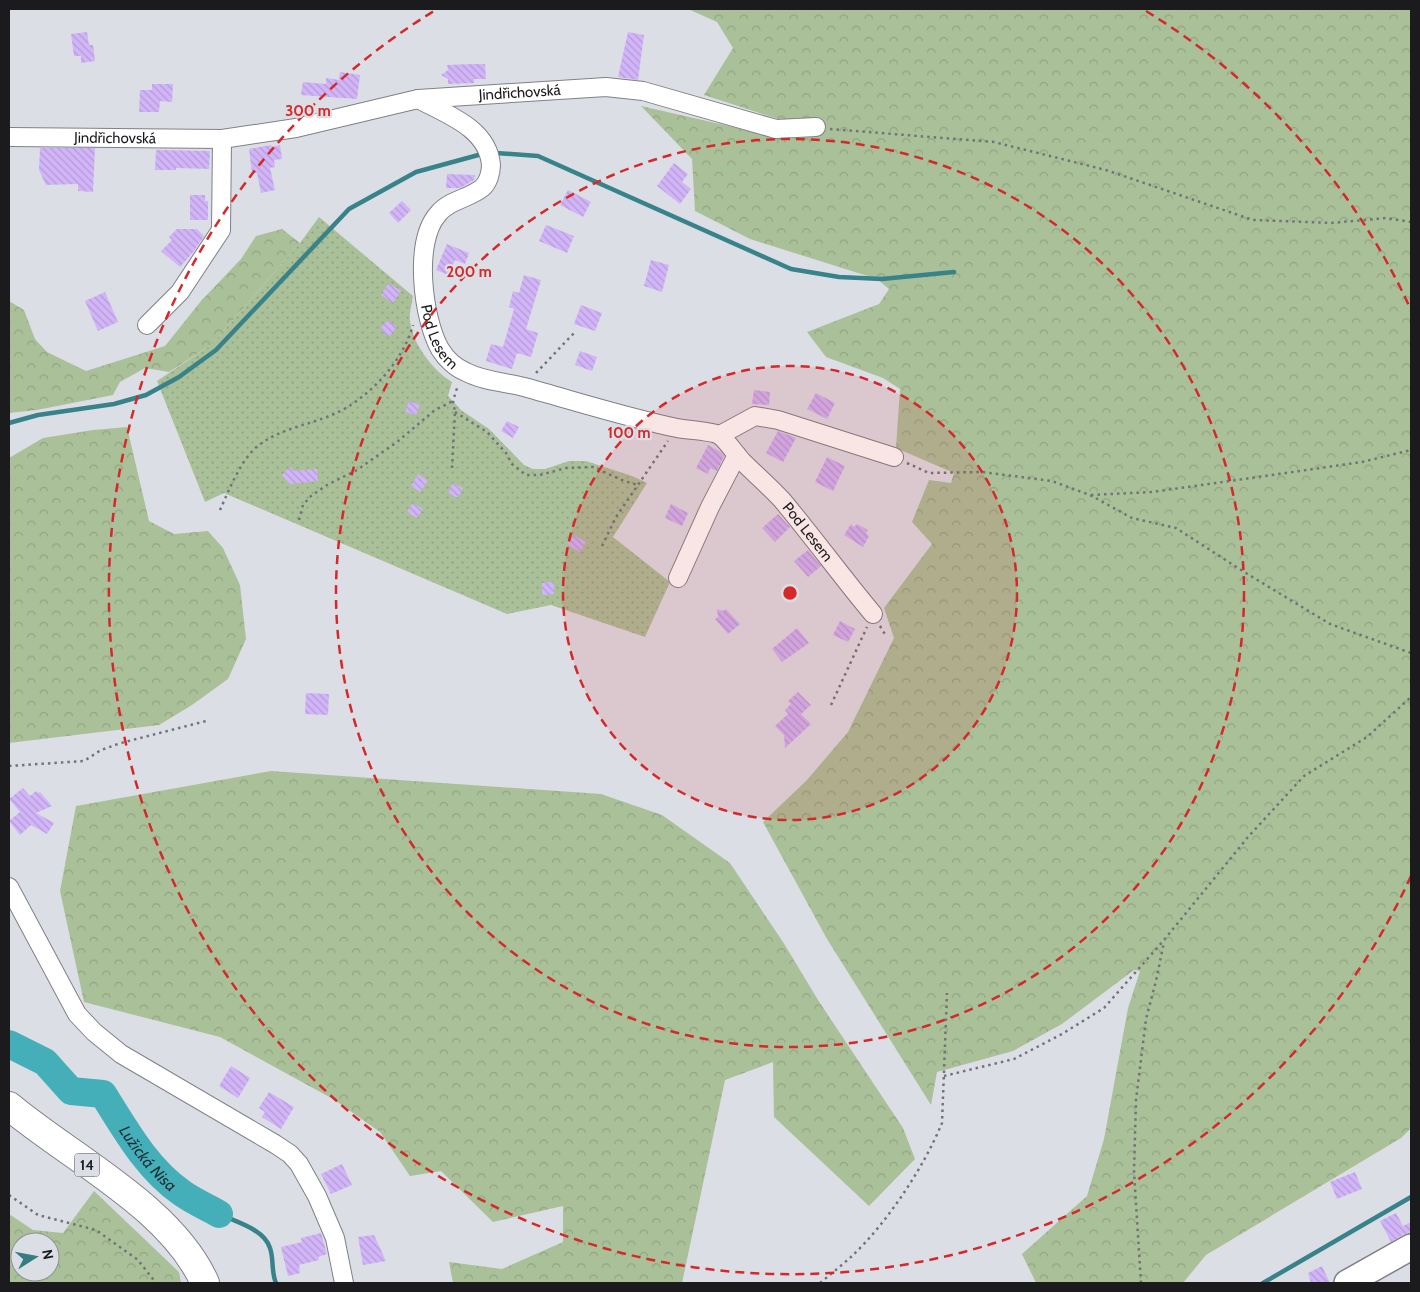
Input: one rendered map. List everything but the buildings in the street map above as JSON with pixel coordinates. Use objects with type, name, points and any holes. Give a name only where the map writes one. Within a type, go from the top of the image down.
[{"type":"main road","name":"14","points":[[9,1106],[120,1188],[164,1225],[188,1253],[205,1283]]},
{"type":"street","name":"Jindřichovská","points":[[9,137],[222,139],[296,128],[418,99],[606,87],[643,91],[776,130],[816,127]]},
{"type":"street","name":"Pod Lesem","points":[[418,99],[475,132],[486,146],[491,169],[489,178],[484,186],[445,206],[436,215],[429,229],[423,257],[424,287],[429,320],[441,351],[448,359],[463,371],[475,376],[522,387],[583,405],[677,428],[720,436],[781,500],[873,614]]},
{"type":"street","points":[[147,325],[180,292],[221,230],[222,139]]},
{"type":"street","points":[[720,436],[755,416],[778,420],[894,457]]},
{"type":"street","points":[[678,578],[710,506],[737,455]]},
{"type":"street","points":[[9,888],[77,1014],[94,1032],[121,1054],[275,1144],[290,1154],[299,1164],[317,1196],[336,1238],[344,1283]]},
{"type":"street","points":[[1347,1283],[1411,1247]]},
{"type":"path","points":[[816,127],[994,142],[1106,170],[1253,220],[1331,223],[1386,218],[1411,222]]},
{"type":"path","points":[[220,510],[248,457],[258,446],[278,433],[332,415],[360,399],[377,384],[393,364],[411,335],[414,322]]},
{"type":"path","points":[[522,387],[574,333]]},
{"type":"path","points":[[298,520],[303,505],[311,496],[327,485],[357,470],[397,442],[435,410],[453,401],[452,468]]},
{"type":"path","points":[[454,412],[487,432],[512,464],[526,474],[540,475],[566,468],[593,468],[638,485]]},
{"type":"path","points":[[602,546],[616,517],[677,428]]},
{"type":"path","points":[[1090,495],[1152,492],[1228,482],[1362,462],[1411,450]]},
{"type":"path","points":[[894,457],[929,472],[982,472],[1052,481],[1090,495],[1132,518],[1176,528],[1330,624],[1411,653]]},
{"type":"path","points":[[831,705],[873,614]]},
{"type":"path","points":[[944,1076],[1014,1059],[1062,1034],[1104,1008],[1164,940],[1248,836],[1304,776],[1367,737],[1411,696]]},
{"type":"path","points":[[9,766],[84,761],[101,750],[121,743],[206,721]]},
{"type":"path","points":[[1141,1283],[1134,1172],[1136,1100],[1146,1019],[1164,940]]},
{"type":"path","points":[[820,1283],[853,1255],[883,1222],[934,1143],[942,1123],[947,993]]},
{"type":"path","points":[[9,1195],[38,1215],[96,1230],[138,1260],[156,1283]]},
{"type":"green space","points":[[688,9],[1411,9],[1411,1128],[1401,1138],[1206,1255],[1183,1283],[1036,1283],[1022,1254],[1087,1196],[1104,1139],[1128,1008],[1140,971],[1134,970],[1062,1024],[1013,1051],[937,1072],[931,1105],[827,939],[763,822],[807,780],[848,732],[894,638],[884,608],[932,544],[912,522],[929,480],[951,483],[954,473],[896,448],[900,389],[883,378],[826,357],[807,332],[879,304],[889,289],[877,279],[750,239],[695,211],[692,159],[641,106],[786,139],[781,120],[704,95],[733,48],[717,22]]},
{"type":"green space","points":[[319,217],[413,296],[410,317],[415,338],[425,356],[438,371],[452,382],[448,396],[461,410],[489,429],[524,465],[533,469],[545,469],[569,461],[586,461],[647,483],[613,537],[670,582],[645,637],[551,605],[507,614],[224,493],[205,502],[157,381],[211,345],[300,243]]},
{"type":"green space","points":[[282,229],[300,243],[211,345],[169,372],[145,368],[120,382],[113,395],[37,410],[9,413],[9,301],[24,310],[35,339],[47,352],[86,371],[165,346],[201,301],[241,259],[256,236]]},
{"type":"green space","points":[[127,427],[149,521],[174,534],[208,531],[223,548],[240,585],[246,639],[228,679],[192,705],[159,725],[9,743],[9,458],[43,438]]},
{"type":"green space","points":[[271,771],[601,794],[662,815],[730,863],[903,1128],[915,1159],[869,1206],[774,1117],[773,1062],[725,1080],[682,1283],[453,1283],[449,1262],[502,1269],[563,1242],[563,1206],[493,1222],[441,1171],[410,1176],[380,1132],[333,1099],[220,1037],[84,1002],[60,891],[76,806]]},
{"type":"green space","points":[[94,1191],[179,1272],[181,1283],[9,1283],[9,1214],[33,1230],[53,1232],[10,1232],[10,1282],[60,1282],[60,1233],[63,1233]]},
{"type":"waterway","points":[[496,153],[538,156],[791,269],[839,277],[882,279],[954,272]]},
{"type":"waterway","points":[[9,423],[38,415],[114,404],[146,395],[179,377],[216,350],[349,209],[416,172],[482,154]]},
{"type":"waterway","name":"Lužická Nisa","points":[[9,1044],[45,1062],[71,1091],[103,1094],[138,1148],[158,1172],[186,1196],[219,1214]]},
{"type":"waterway","points":[[1263,1283],[1411,1197]]},
{"type":"waterway","name":"Lužická Nisa","points":[[219,1214],[249,1227],[267,1241],[271,1252],[276,1283]]}]
